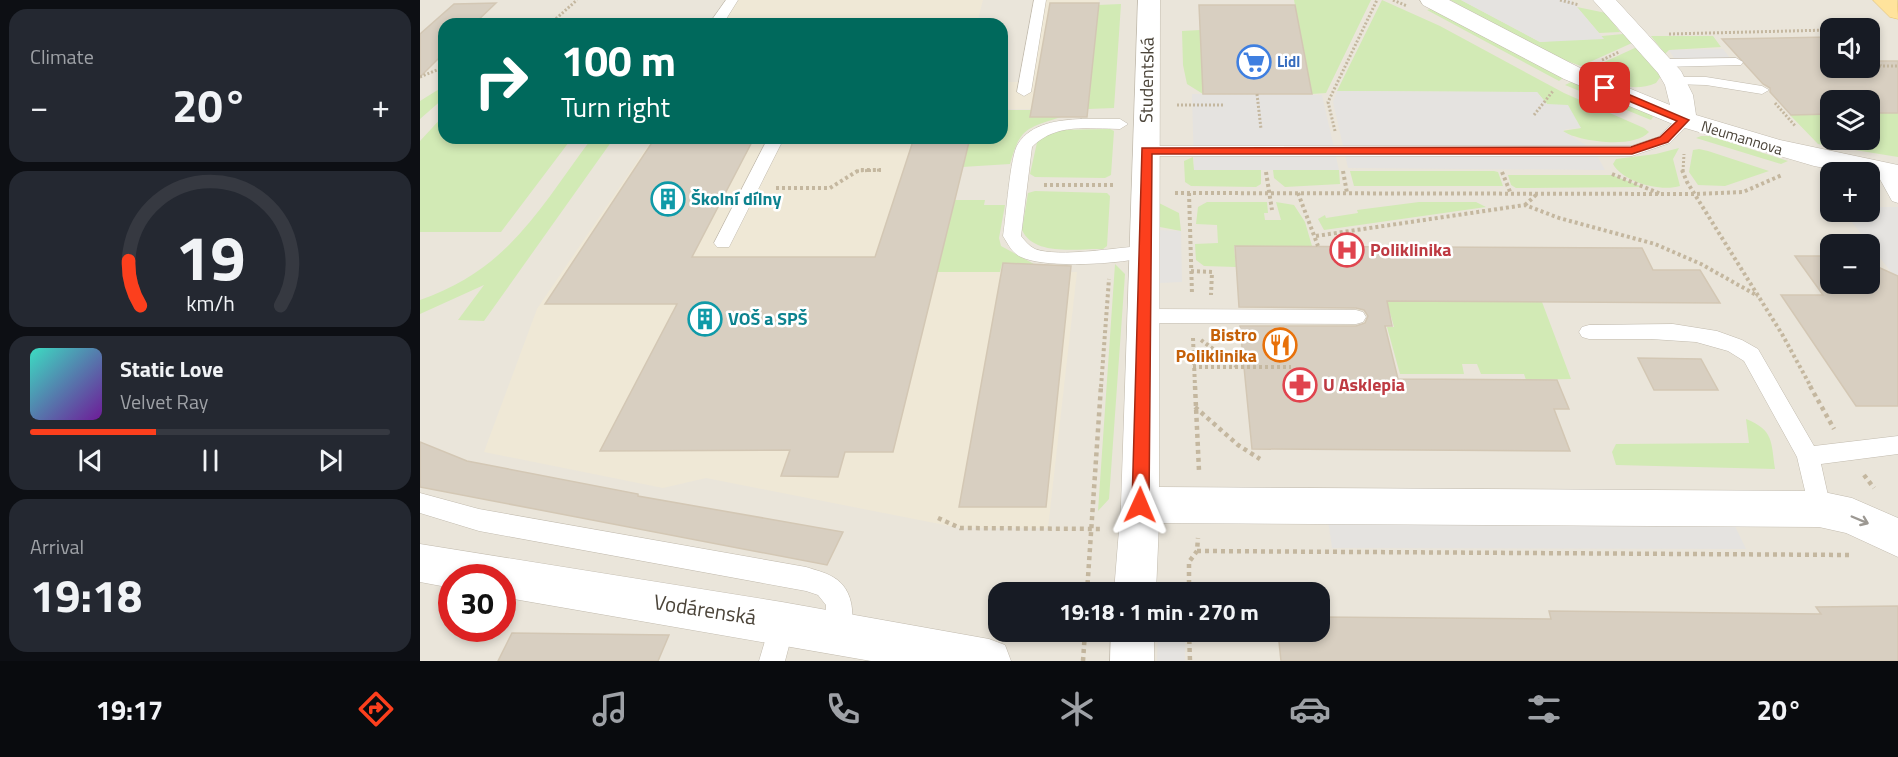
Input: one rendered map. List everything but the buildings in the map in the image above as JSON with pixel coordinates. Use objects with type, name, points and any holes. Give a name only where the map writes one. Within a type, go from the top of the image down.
[{"type":"main road","points":[[1884,0],[1898,12]]},
{"type":"street","name":"Studentská","points":[[1136,582],[1140,505],[1149,0]]},
{"type":"street","name":"Neumannova","points":[[1431,0],[1573,74],[1684,120],[1818,160],[1891,173]]},
{"type":"street","points":[[1604,0],[1670,72],[1684,97],[1684,120]]},
{"type":"street","points":[[1140,505],[1819,509],[1852,516],[1898,538]]},
{"type":"street","name":"Vodárenská","points":[[420,563],[777,642],[838,632],[988,661]]},
{"type":"street","points":[[1132,661],[1133,642]]},
{"type":"lane","points":[[720,18],[732,0]]},
{"type":"lane","points":[[1024,93],[1040,0]]},
{"type":"lane","points":[[1670,72],[1736,62]]},
{"type":"lane","points":[[1670,72],[1706,81],[1762,90]]},
{"type":"lane","points":[[1146,150],[1632,151],[1664,140],[1684,120]]},
{"type":"lane","points":[[1120,124],[1056,125],[1038,130],[1024,146],[1012,236],[1016,244],[1028,253],[1065,257],[1145,252]]},
{"type":"lane","points":[[723,243],[773,144]]},
{"type":"lane","points":[[1891,173],[1898,197]]},
{"type":"lane","points":[[1143,316],[1356,317]]},
{"type":"lane","points":[[1589,332],[1665,331],[1723,340],[1740,346],[1751,355],[1808,456],[1819,509]]},
{"type":"lane","points":[[1808,456],[1898,445]]},
{"type":"lane","points":[[420,503],[478,520],[816,582],[826,586],[839,601],[838,632]]},
{"type":"path","points":[[557,18],[577,0]]},
{"type":"path","points":[[1339,150],[1328,102],[1377,0]]},
{"type":"path","points":[[1639,38],[1820,30]]},
{"type":"path","points":[[1880,66],[1898,66]]},
{"type":"path","points":[[421,78],[438,70]]},
{"type":"path","points":[[1534,115],[1540,103],[1559,86]]},
{"type":"path","points":[[1177,105],[1224,105]]},
{"type":"path","points":[[1686,149],[1681,167],[1694,194],[1758,296],[1846,451]]},
{"type":"path","points":[[751,188],[831,188],[859,170],[881,170]]},
{"type":"path","points":[[1609,172],[1663,194]]},
{"type":"path","points":[[1178,193],[1694,194],[1743,192],[1789,172]]},
{"type":"path","points":[[1018,185],[1115,185]]},
{"type":"path","points":[[1189,193],[1192,301]]},
{"type":"path","points":[[1269,193],[1272,210]]},
{"type":"path","points":[[1298,194],[1318,246]]},
{"type":"path","points":[[1525,205],[1537,194]]},
{"type":"path","points":[[1316,236],[1525,205],[1558,218],[1655,244],[1701,264],[1758,296]]},
{"type":"path","points":[[1191,271],[1212,272]]},
{"type":"path","points":[[1088,582],[1110,273]]},
{"type":"path","points":[[1199,478],[1192,333],[1236,366]]},
{"type":"path","points":[[1193,368],[1291,367]]},
{"type":"path","points":[[1195,406],[1238,445],[1260,459]]},
{"type":"path","points":[[938,518],[960,528],[1091,529]]},
{"type":"path","points":[[1189,582],[1189,562],[1197,551],[1855,555]]},
{"type":"path","points":[[1083,661],[1084,642]]},
{"type":"path","points":[[1189,642],[1190,661]]},
{"type":"shaded area","points":[[420,0],[1898,0],[1898,661],[420,661]]},
{"type":"shaded area","points":[[732,0],[983,0],[978,18],[720,18]]},
{"type":"shaded area","points":[[1043,0],[1099,0],[1088,109],[1008,109],[1008,82],[1026,82]]},
{"type":"shaded area","points":[[1461,0],[1571,0],[1604,39],[1540,42]]},
{"type":"shaded area","points":[[1723,49],[1730,58],[1674,58],[1669,50]]},
{"type":"shaded area","points":[[1337,91],[1537,92],[1547,104],[1568,105],[1581,128],[1563,131],[1594,150],[1605,170],[1348,168],[1333,102]]},
{"type":"shaded area","points":[[1192,94],[1322,95],[1339,170],[1194,170]]},
{"type":"shaded area","points":[[649,144],[967,144],[935,272],[1077,272],[1048,528],[960,528],[706,478],[663,488],[484,452],[537,309]]},
{"type":"shaded area","points":[[1880,207],[1898,207],[1898,281],[1880,258],[1880,234],[1861,234],[1852,222],[1880,222]]},
{"type":"shaded area","points":[[1158,230],[1181,231],[1182,282],[1159,283]]},
{"type":"shaded area","points":[[1328,520],[1733,522],[1746,549],[1332,548]]},
{"type":"shaded area","points":[[1158,642],[1185,642],[1185,661],[1157,661]]},
{"type":"green space","points":[[1294,0],[1371,0],[1326,93],[1312,94]]},
{"type":"green space","points":[[1382,0],[1440,26],[1564,93],[1649,132],[1632,141],[1620,142],[1593,141],[1570,135],[1562,131],[1581,128],[1547,104],[1537,92],[1337,91]]},
{"type":"green space","points":[[1450,0],[1461,0],[1540,42],[1623,34],[1632,43],[1581,66],[1553,56]]},
{"type":"green space","points":[[1121,4],[1114,108],[1088,109],[1098,5]]},
{"type":"green space","points":[[1577,7],[1606,13],[1620,32],[1599,33]]},
{"type":"green space","points":[[1434,8],[1563,78],[1559,81],[1427,10]]},
{"type":"green space","points":[[1200,30],[1203,94],[1187,84],[1183,65],[1182,31]]},
{"type":"green space","points":[[1651,36],[1713,36],[1721,47],[1669,50],[1665,54]]},
{"type":"green space","points":[[1637,47],[1661,76],[1656,83],[1639,87],[1622,86],[1591,73],[1589,69]]},
{"type":"green space","points":[[1571,82],[1651,114],[1653,117],[1651,120],[1565,85]]},
{"type":"green space","points":[[438,90],[438,103],[420,119],[420,101]]},
{"type":"green space","points":[[1008,110],[1031,110],[1030,117],[1061,117],[1027,131],[1018,143],[1010,164],[962,167],[968,144],[1008,144]]},
{"type":"green space","points":[[1880,113],[1898,113],[1898,157],[1855,150],[1880,150]]},
{"type":"green space","points":[[1820,114],[1820,144],[1818,144],[1790,115]]},
{"type":"green space","points":[[438,122],[438,144],[567,144],[501,232],[420,232],[420,141]]},
{"type":"green space","points":[[1110,129],[1114,131],[1111,175],[1105,178],[1035,177],[1030,174],[1038,138],[1058,130]]},
{"type":"green space","points":[[1710,136],[1788,161],[1781,164],[1696,138]]},
{"type":"green space","points":[[588,144],[610,144],[484,321],[458,320],[484,285],[420,314],[420,300],[451,287],[477,272],[500,254],[538,212]]},
{"type":"green space","points":[[1679,148],[1673,159],[1680,186],[1672,188],[1662,188],[1633,180],[1625,176],[1613,164],[1616,159],[1656,154]]},
{"type":"green space","points":[[1699,149],[1769,171],[1725,186],[1698,185],[1689,172],[1693,150]]},
{"type":"green space","points":[[1193,157],[1194,170],[1261,170],[1261,184],[1256,187],[1191,186],[1185,182],[1184,161]]},
{"type":"green space","points":[[1273,170],[1339,170],[1340,184],[1285,187],[1274,178]]},
{"type":"green space","points":[[1350,171],[1494,171],[1498,172],[1503,186],[1354,186]]},
{"type":"green space","points":[[1508,175],[1612,175],[1643,187],[1516,188],[1511,185]]},
{"type":"green space","points":[[1035,191],[1107,193],[1110,196],[1107,246],[1103,249],[1058,249],[1047,248],[1028,239],[1022,230],[1028,193]]},
{"type":"green space","points":[[953,200],[985,200],[984,205],[1005,205],[999,238],[1001,246],[1034,264],[1002,264],[1000,272],[935,272]]},
{"type":"green space","points":[[1157,202],[1179,213],[1181,231],[1160,227]]},
{"type":"green space","points":[[1207,202],[1267,202],[1268,213],[1264,213],[1265,220],[1281,220],[1276,202],[1294,205],[1305,222],[1312,246],[1234,246],[1236,267],[1204,266],[1196,260],[1195,244],[1218,243],[1217,225],[1196,224],[1198,207]]},
{"type":"green space","points":[[1419,202],[1476,202],[1486,207],[1324,230],[1318,219],[1325,215],[1326,218],[1358,213],[1357,210]]},
{"type":"green space","points":[[1115,264],[1125,274],[1109,499],[1098,511]]},
{"type":"green space","points":[[1387,302],[1542,302],[1571,379],[1526,380],[1524,374],[1481,374],[1477,364],[1462,364],[1464,374],[1400,374],[1387,327],[1394,327]]},
{"type":"green space","points":[[1746,419],[1762,428],[1770,438],[1775,469],[1616,465],[1612,452],[1616,444],[1749,443]]},
{"type":"place","name":"Lidl","points":[[1254,62]]},
{"type":"place","name":"Školní dílny","points":[[668,199]]},
{"type":"place","name":"Poliklinika","points":[[1347,250]]},
{"type":"place","name":"VOŠ a SPŠ","points":[[705,319]]},
{"type":"place","name":"Bistro Poliklinika","points":[[1280,345]]},
{"type":"place","name":"U Asklepia","points":[[1300,385]]},
{"type":"route","points":[[1140,505],[1146,150],[1632,151],[1664,140],[1684,120],[1605,88]]}]
